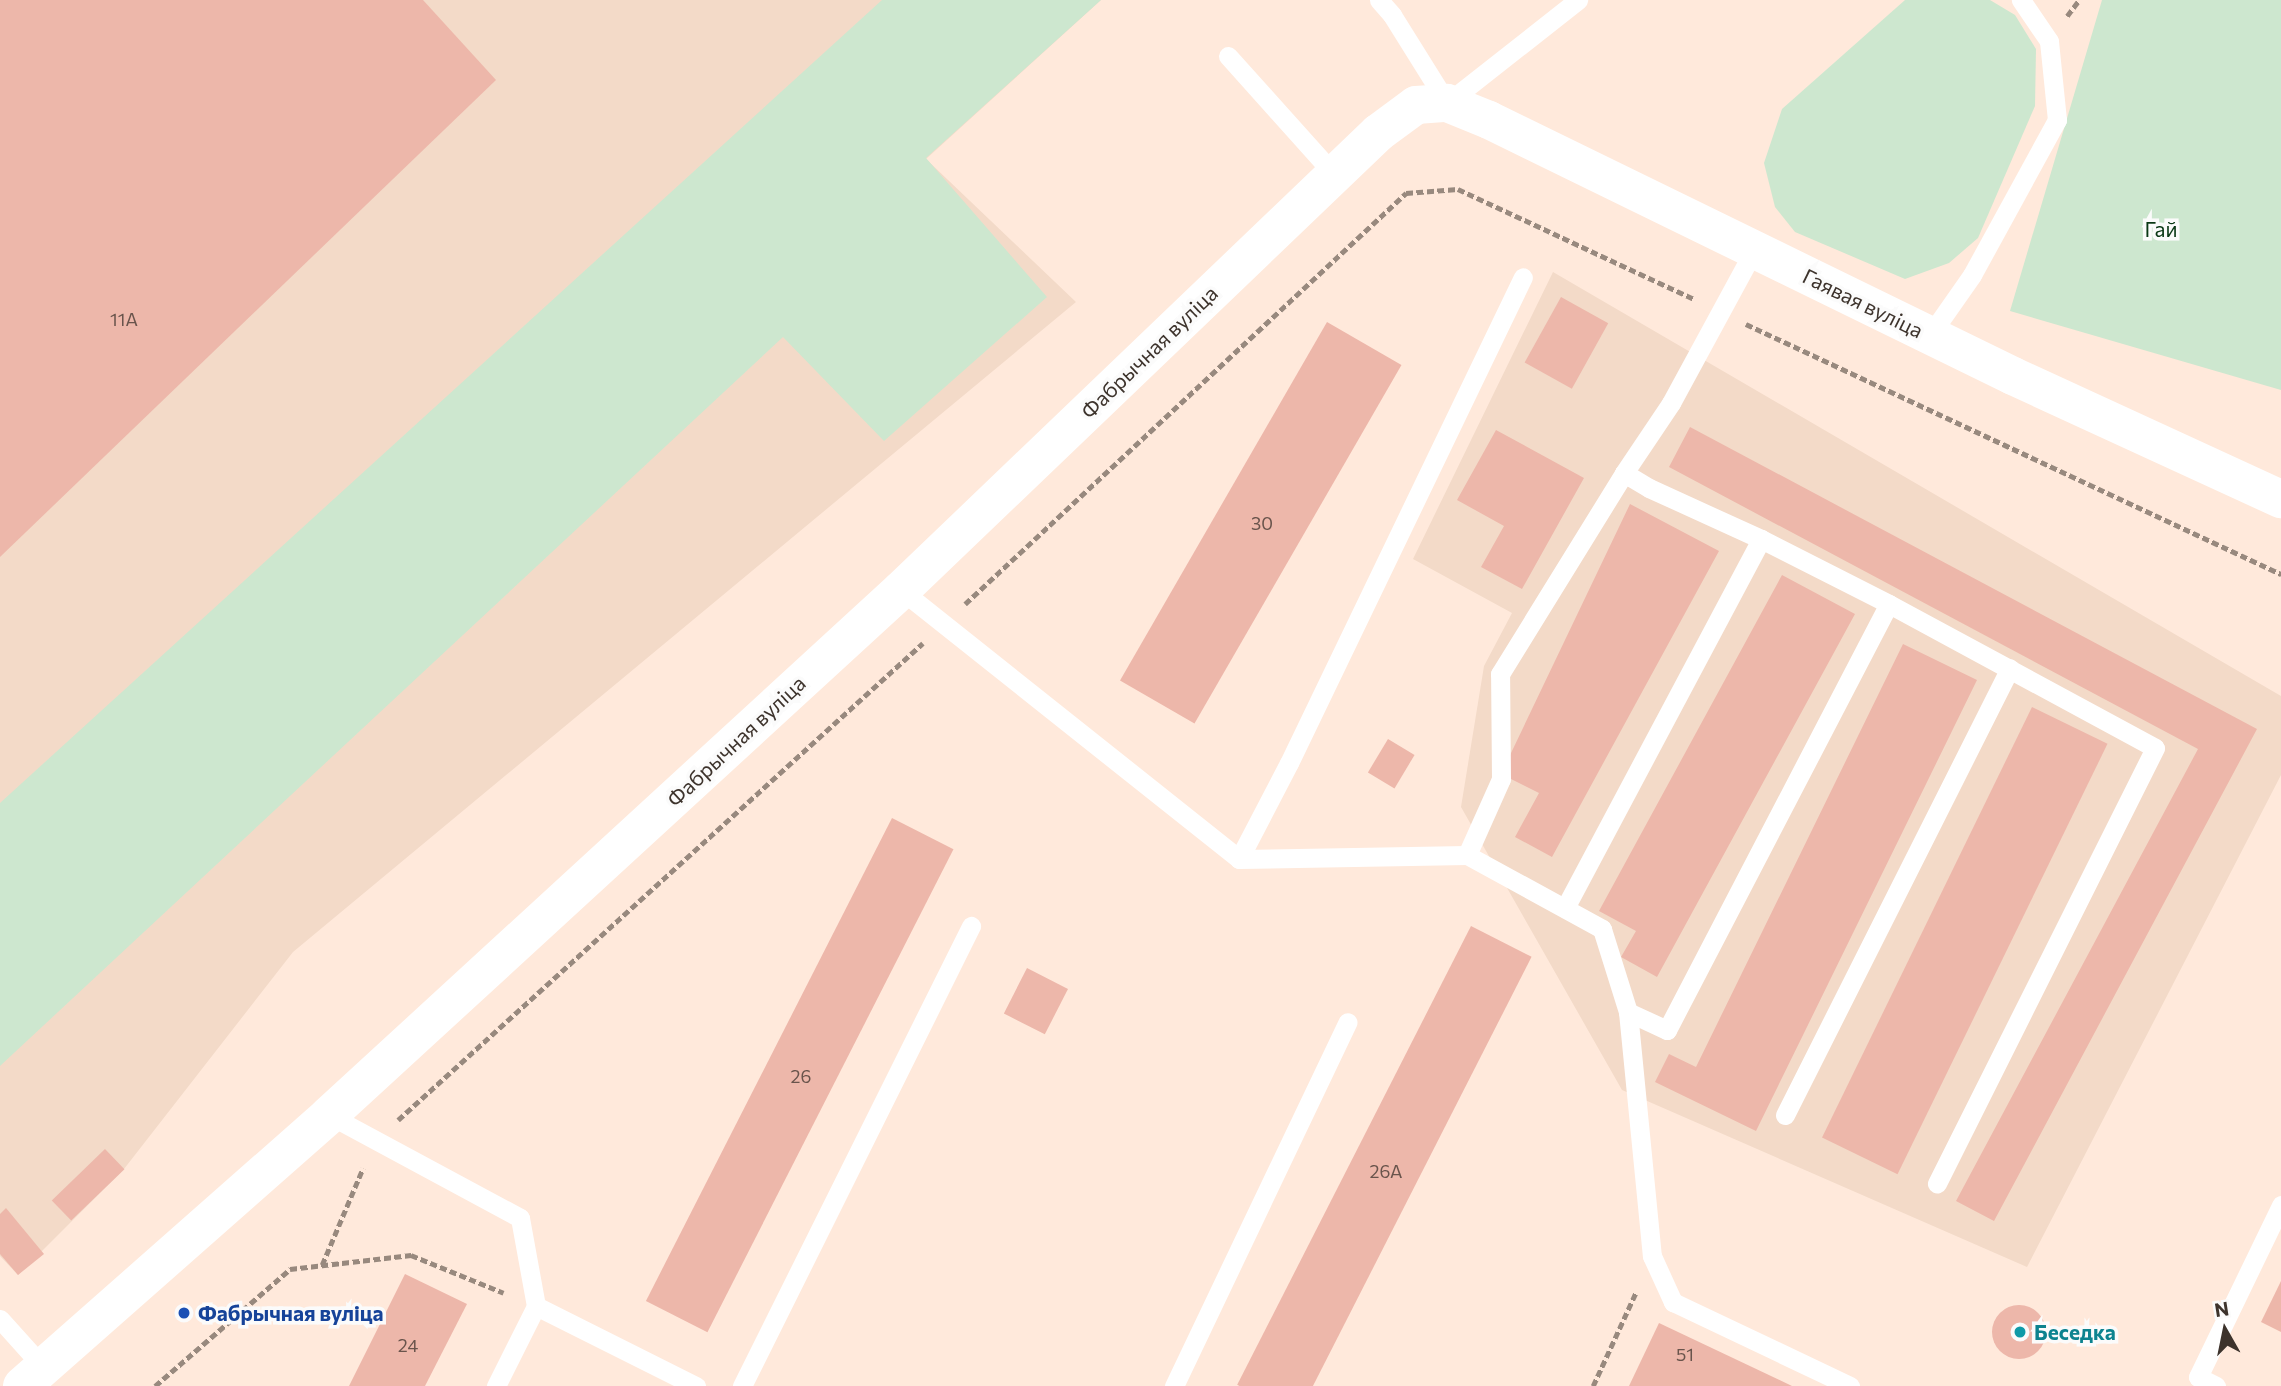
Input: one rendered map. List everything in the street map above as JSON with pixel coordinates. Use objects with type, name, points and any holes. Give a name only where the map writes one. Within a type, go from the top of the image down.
[{"type":"main road","name":"Фабрычная вуліца","points":[[32,1377],[329,1115],[901,590],[1378,133],[1416,105],[1447,103]]},
{"type":"main road","name":"Гаявая вуліца","points":[[1447,103],[1930,335],[2281,499]]},
{"type":"lane","points":[[1379,0],[1392,15],[1447,103],[1578,0]]},
{"type":"lane","points":[[1930,335],[1972,275],[2057,120],[2049,41],[2021,0]]},
{"type":"lane","points":[[1228,56],[1334,174]]},
{"type":"lane","points":[[1467,855],[1501,779],[1500,674],[1624,473],[1671,403],[1754,250]]},
{"type":"lane","points":[[1239,859],[1289,763],[1523,277]]},
{"type":"lane","points":[[1624,473],[1649,488],[1761,539],[1889,604],[2155,748],[1937,1184]]},
{"type":"lane","points":[[1564,908],[1761,539]]},
{"type":"lane","points":[[901,590],[1239,859],[1467,855],[1602,929],[1628,1012],[1652,1256],[1673,1302],[1850,1386]]},
{"type":"lane","points":[[1628,1012],[1667,1030],[1889,604]]},
{"type":"lane","points":[[1785,1115],[2010,668]]},
{"type":"lane","points":[[742,1386],[971,926]]},
{"type":"lane","points":[[1174,1386],[1348,1022]]},
{"type":"lane","points":[[329,1115],[520,1218],[536,1306],[496,1386]]},
{"type":"lane","points":[[2216,1386],[2198,1377],[2281,1205]]},
{"type":"lane","points":[[536,1306],[696,1386]]},
{"type":"lane","points":[[0,1319],[32,1377]]},
{"type":"path","points":[[323,1265],[375,1140],[944,625],[1406,193],[1458,189],[2281,574]]},
{"type":"path","points":[[155,1386],[290,1269],[411,1255],[536,1306]]},
{"type":"path","points":[[1593,1386],[1652,1256]]},
{"type":"shaded area","points":[[0,0],[1101,0],[926,159],[1076,302],[293,952],[124,1169],[18,1275],[0,1256]]},
{"type":"shaded area","points":[[1553,272],[2281,696],[2281,775],[2027,1267],[1622,1090],[1461,807],[1484,666],[1512,613],[1413,559]]},
{"type":"green space","points":[[882,0],[1101,0],[926,158],[1047,297],[884,441],[783,337],[0,1066],[0,803]]},
{"type":"green space","points":[[1905,0],[1990,0],[2015,15],[2036,49],[2035,106],[1978,238],[1949,263],[1905,279],[1795,232],[1775,207],[1764,163],[1782,109]]},
{"type":"green space","name":"Гай","points":[[2102,0],[2281,0],[2281,390],[2010,311]]},
{"type":"building","points":[[0,0],[423,0],[496,80],[0,557]]},
{"type":"building","points":[[1561,297],[1608,323],[1572,389],[1525,363]]},
{"type":"building","points":[[1327,322],[1401,365],[1194,724],[1120,681]]},
{"type":"building","points":[[1690,427],[2257,729],[1994,1221],[1956,1201],[2198,749],[1669,467]]},
{"type":"building","points":[[1496,430],[1584,478],[1522,589],[1481,567],[1504,526],[1457,500]]},
{"type":"building","points":[[1630,504],[1719,551],[1552,857],[1515,837],[1539,793],[1501,774]]},
{"type":"building","points":[[1782,575],[1855,614],[1657,977],[1621,957],[1636,931],[1599,911]]},
{"type":"building","points":[[1903,644],[1977,680],[1756,1131],[1655,1082],[1669,1054],[1696,1067]]},
{"type":"building","points":[[2032,707],[2107,744],[1898,1174],[1822,1138]]},
{"type":"building","points":[[1388,739],[1415,755],[1394,788],[1368,772]]},
{"type":"building","points":[[892,818],[953,849],[707,1332],[646,1301]]},
{"type":"building","points":[[1471,926],[1532,957],[1313,1386],[1237,1385]]},
{"type":"building","points":[[1027,968],[1068,989],[1045,1034],[1004,1013]]},
{"type":"building","points":[[105,1149],[124,1169],[71,1221],[52,1200]]},
{"type":"building","points":[[6,1208],[44,1254],[18,1275],[0,1254],[0,1214]]},
{"type":"building","points":[[405,1274],[467,1304],[425,1386],[349,1386]]},
{"type":"building","points":[[2281,1281],[2281,1332],[2261,1322]]},
{"type":"building","name":"Беседка","points":[[2019,1305],[2038,1313],[2046,1332],[2038,1351],[2019,1359],[2000,1351],[1992,1332],[2000,1313]]},
{"type":"building","points":[[1659,1323],[1792,1386],[1629,1386]]},
{"type":"place","name":"Фабрычная вуліца","points":[[184,1313]]},
{"type":"place","name":"Беседка","points":[[2020,1332]]}]
